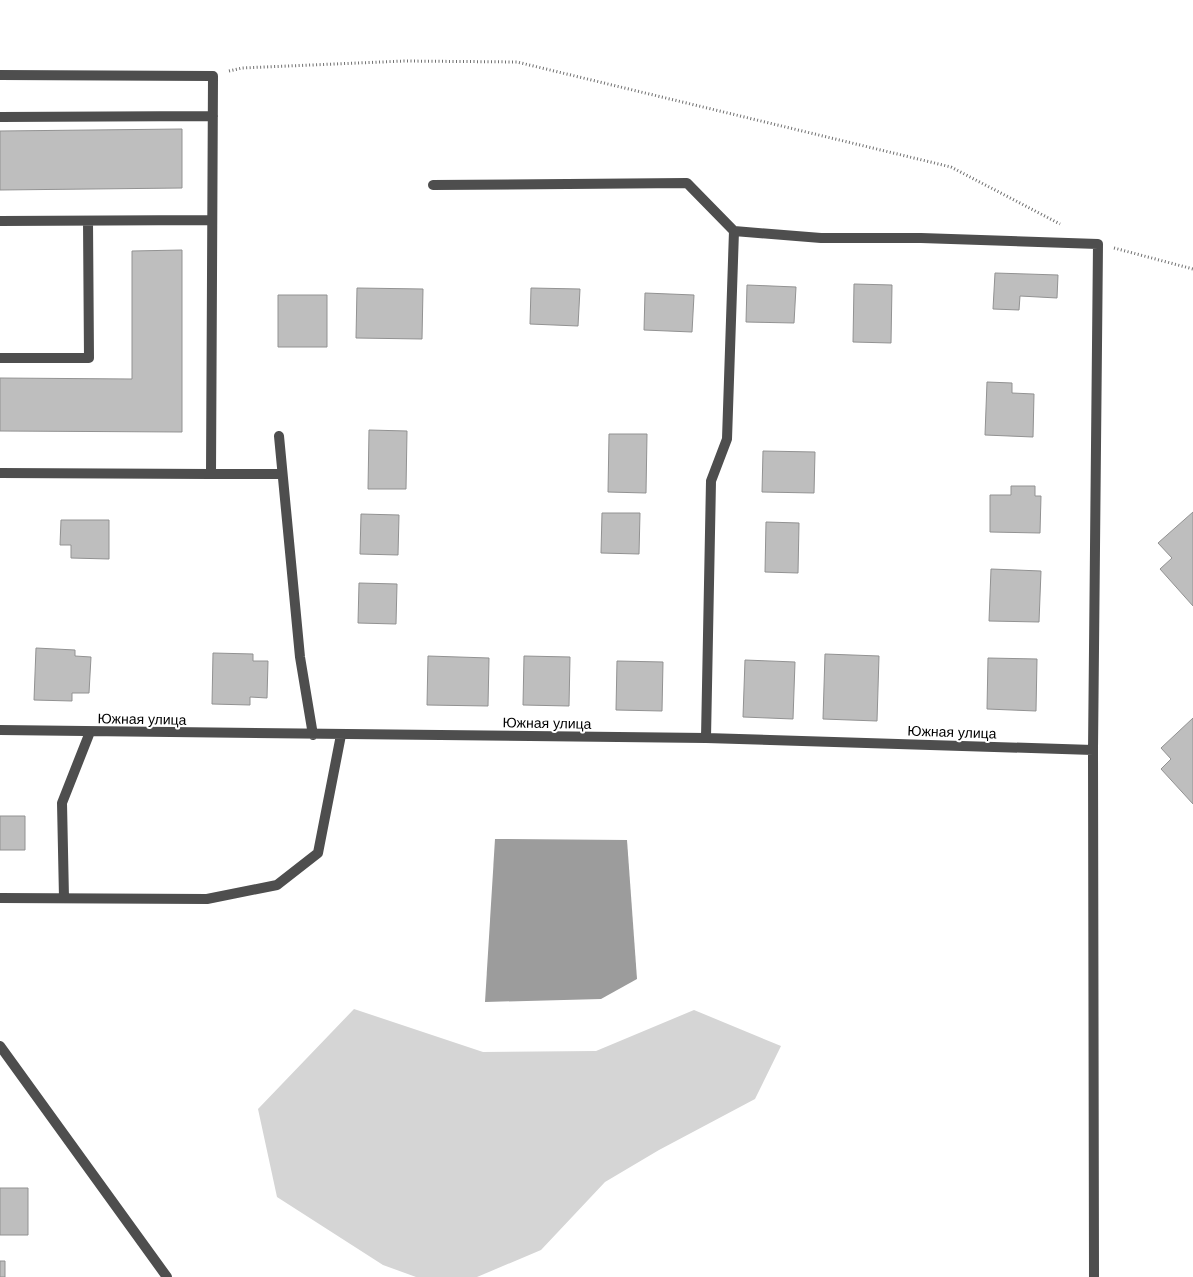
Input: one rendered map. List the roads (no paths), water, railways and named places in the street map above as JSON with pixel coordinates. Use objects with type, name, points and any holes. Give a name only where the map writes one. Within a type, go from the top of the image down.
[{"type":"street","points":[[0,75],[213,76],[211,474]]},
{"type":"street","points":[[0,117],[213,116]]},
{"type":"street","points":[[434,185],[687,183],[734,231],[821,238],[920,238],[1098,244],[1093,750],[1094,1277]]},
{"type":"street","points":[[0,221],[212,220]]},
{"type":"street","points":[[0,358],[89,358],[88,221]]},
{"type":"street","points":[[706,738],[711,481],[727,439],[734,231]]},
{"type":"street","points":[[279,436],[300,657],[313,735]]},
{"type":"street","points":[[0,473],[282,474]]},
{"type":"street","name":"Южная улица","points":[[0,730],[706,738],[1093,750]]},
{"type":"street","points":[[64,898],[62,803],[90,732]]},
{"type":"street","points":[[0,898],[207,899],[277,885],[318,853],[341,735]]},
{"type":"street","points":[[0,1046],[167,1277]]}]
